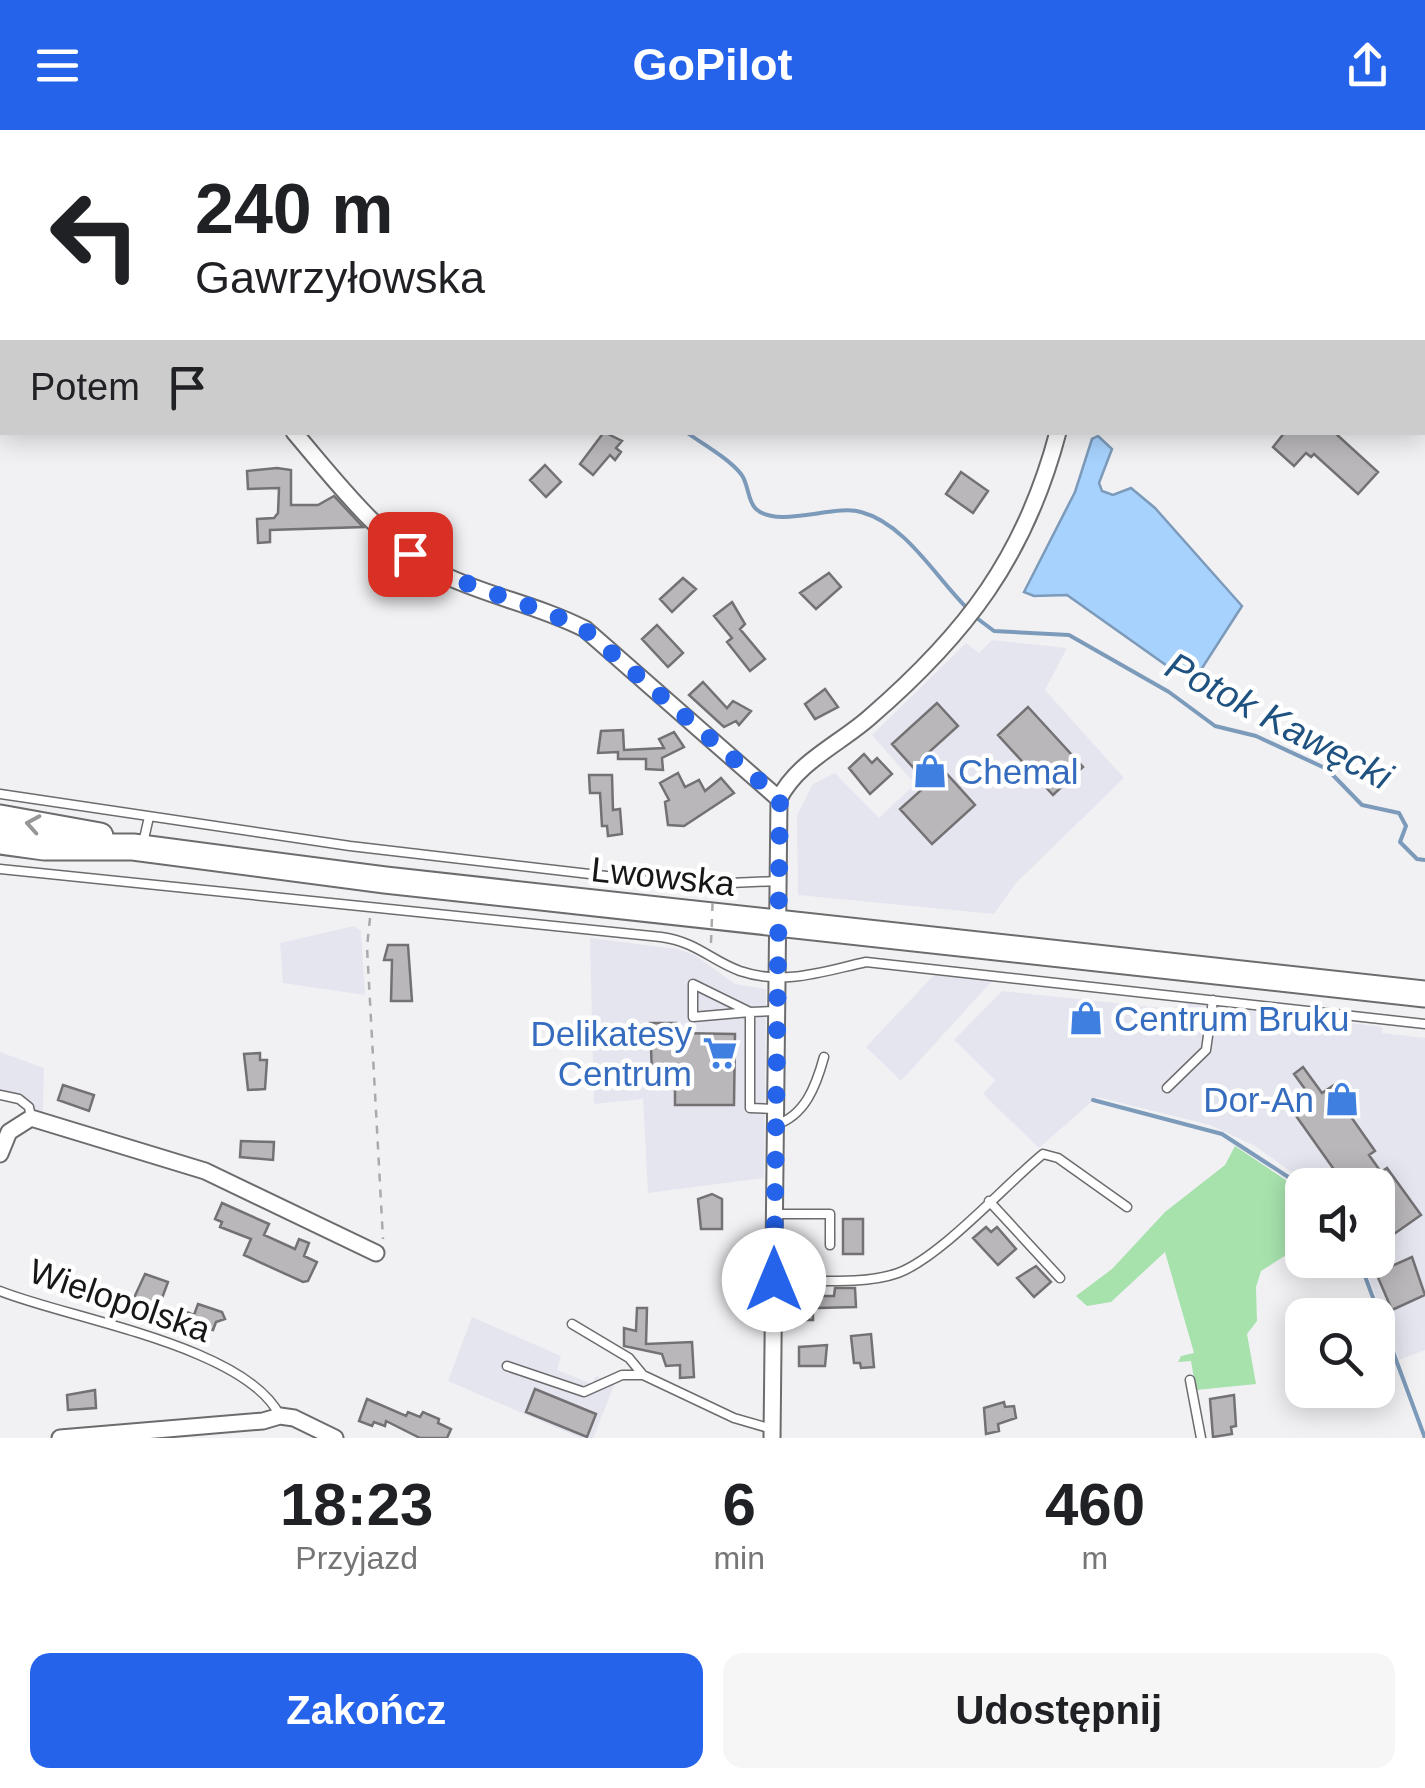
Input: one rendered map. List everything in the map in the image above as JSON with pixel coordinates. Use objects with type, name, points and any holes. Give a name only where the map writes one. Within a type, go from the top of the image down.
[{"type":"main road","name":"Lwowska","points":[[0,818],[138,847],[385,880],[1425,994]]},
{"type":"main road","name":"Lwowska","points":[[0,841],[44,847],[138,847]]},
{"type":"street","points":[[297,435],[396,544],[459,581],[548,611],[584,629],[780,799]]},
{"type":"street","points":[[772,1434],[780,799],[803,768],[872,716],[973,615],[1024,524],[1057,435]]},
{"type":"street","points":[[0,1154],[9,1132],[31,1118],[205,1171],[376,1253]]},
{"type":"street","points":[[60,1438],[124,1435],[280,1416],[334,1438]]},
{"type":"lane","points":[[0,794],[350,846],[684,885],[778,882]]},
{"type":"lane","points":[[138,847],[149,817]]},
{"type":"lane","points":[[0,868],[678,939],[737,970],[776,977],[800,978],[866,962],[1425,1024]]},
{"type":"lane","points":[[376,909],[385,880]]},
{"type":"lane","points":[[750,1012],[693,984],[693,1017],[776,1010]]},
{"type":"lane","points":[[1167,1088],[1206,1050],[1214,1000]]},
{"type":"lane","points":[[750,1012],[750,1108],[790,1120],[803,1105],[824,1057]]},
{"type":"lane","points":[[0,1094],[19,1099],[29,1107],[31,1118]]},
{"type":"lane","points":[[774,1280],[867,1278],[900,1272],[933,1250],[1043,1154],[1058,1158],[1126,1207]]},
{"type":"lane","points":[[989,1201],[1060,1278]]},
{"type":"lane","points":[[774,1214],[830,1214],[830,1245]]},
{"type":"lane","name":"Wielopolska","points":[[0,1290],[150,1337],[231,1370],[272,1400],[280,1416]]},
{"type":"lane","points":[[572,1324],[629,1358],[642,1375]]},
{"type":"lane","points":[[507,1366],[584,1392],[622,1375],[642,1375],[772,1434]]},
{"type":"lane","points":[[1190,1380],[1201,1438]]},
{"type":"path","points":[[711,943],[712,892]]},
{"type":"path","points":[[376,909],[367,947],[384,1237],[376,1253]]},
{"type":"shaded area","points":[[992,640],[1067,648],[1045,690],[1124,778],[1016,883],[994,914],[798,895],[797,815],[813,784],[835,773],[879,818],[915,784],[872,735],[966,643],[979,653]]},
{"type":"shaded area","points":[[354,926],[361,931],[365,995],[283,983],[280,943]]},
{"type":"shaded area","points":[[590,938],[677,949],[695,955],[735,984],[766,989],[764,1178],[648,1193],[643,1099],[594,1104]]},
{"type":"shaded area","points":[[934,975],[992,981],[901,1081],[866,1047]]},
{"type":"shaded area","points":[[1002,991],[1172,1009],[1185,1002],[1382,1027],[1382,1033],[1425,1038],[1425,1350],[1399,1360],[1395,1349],[1395,1298],[1377,1298],[1369,1278],[1395,1278],[1395,1168],[1286,1168],[1255,1146],[1210,1125],[1097,1097],[1039,1148],[983,1094],[995,1080],[954,1040]]},
{"type":"shaded area","points":[[0,1052],[44,1068],[43,1114],[0,1099]]},
{"type":"shaded area","points":[[472,1317],[561,1356],[557,1370],[592,1384],[596,1376],[615,1383],[593,1438],[580,1438],[448,1381]]},
{"type":"green space","points":[[1235,1146],[1285,1180],[1285,1256],[1261,1271],[1256,1287],[1257,1321],[1247,1334],[1256,1384],[1196,1390],[1191,1361],[1178,1362],[1181,1356],[1194,1353],[1165,1252],[1111,1302],[1087,1306],[1076,1296],[1112,1269],[1165,1212],[1225,1165]]},
{"type":"water","points":[[1098,436],[1112,449],[1099,483],[1102,491],[1113,495],[1131,488],[1155,508],[1242,606],[1197,676],[1180,675],[1067,595],[1034,596],[1024,592],[1075,492],[1092,439]]},
{"type":"building","points":[[602,435],[622,441],[616,448],[621,452],[615,460],[610,455],[593,475],[580,464]]},
{"type":"building","points":[[1283,435],[1337,435],[1378,472],[1358,494],[1314,454],[1311,457],[1306,453],[1294,466],[1273,447]]},
{"type":"building","points":[[545,465],[561,482],[546,497],[530,480]]},
{"type":"building","points":[[291,470],[291,505],[318,505],[334,496],[363,527],[270,530],[270,542],[258,543],[257,519],[274,518],[278,513],[279,488],[248,489],[247,471]]},
{"type":"building","points":[[961,472],[988,491],[973,513],[946,494]]},
{"type":"building","points":[[829,573],[841,587],[816,609],[800,593]]},
{"type":"building","points":[[683,578],[696,589],[672,612],[660,599]]},
{"type":"building","points":[[732,602],[745,624],[740,629],[765,659],[750,671],[727,642],[732,638],[714,616]]},
{"type":"building","points":[[657,625],[683,653],[668,667],[642,639]]},
{"type":"building","points":[[703,682],[727,708],[733,701],[751,711],[739,725],[736,721],[724,727],[689,695]]},
{"type":"building","points":[[825,689],[838,707],[815,719],[805,704]]},
{"type":"building","name":"Chemal","points":[[937,703],[958,726],[928,753],[975,805],[932,844],[900,809],[928,784],[892,744]]},
{"type":"building","points":[[1028,707],[1083,767],[1053,795],[998,735]]},
{"type":"building","points":[[623,730],[624,750],[664,748],[659,739],[674,732],[684,747],[662,758],[663,770],[646,769],[646,759],[618,759],[618,752],[598,753],[601,731]]},
{"type":"building","points":[[864,754],[872,763],[877,758],[892,774],[870,794],[849,768]]},
{"type":"building","points":[[678,773],[685,787],[699,780],[705,791],[721,778],[734,793],[684,826],[668,825],[665,802],[669,800],[660,783]]},
{"type":"building","points":[[589,775],[612,775],[613,810],[620,809],[622,834],[608,836],[607,826],[602,826],[600,793],[590,793]]},
{"type":"building","points":[[388,945],[408,945],[412,1001],[391,1001],[392,960],[384,960]]},
{"type":"building","points":[[650,1023],[676,1023],[676,1033],[735,1034],[734,1105],[675,1105],[675,1073],[652,1073]]},
{"type":"building","points":[[260,1053],[260,1060],[267,1060],[265,1089],[248,1090],[244,1054]]},
{"type":"building","points":[[1303,1067],[1322,1093],[1337,1083],[1349,1100],[1342,1104],[1375,1151],[1369,1155],[1378,1168],[1333,1168],[1294,1113],[1313,1100],[1294,1074]]},
{"type":"building","points":[[63,1085],[94,1095],[89,1111],[58,1100]]},
{"type":"building","points":[[241,1141],[274,1142],[273,1160],[240,1157]]},
{"type":"building","points":[[1395,1179],[1421,1215],[1395,1233]]},
{"type":"building","points":[[712,1194],[722,1199],[722,1229],[701,1229],[698,1199]]},
{"type":"building","points":[[222,1203],[269,1224],[264,1235],[295,1249],[299,1239],[309,1243],[304,1256],[317,1262],[308,1281],[244,1255],[251,1239],[220,1227],[222,1222],[215,1219]]},
{"type":"building","points":[[843,1219],[863,1219],[863,1254],[843,1254]]},
{"type":"building","points":[[986,1227],[991,1232],[997,1227],[1016,1249],[998,1265],[973,1238]]},
{"type":"building","points":[[1412,1257],[1425,1295],[1395,1309],[1395,1298],[1387,1298],[1378,1278],[1395,1278],[1395,1265]]},
{"type":"building","points":[[1036,1266],[1051,1282],[1034,1297],[1017,1278]]},
{"type":"building","points":[[145,1274],[168,1282],[158,1309],[133,1300]]},
{"type":"building","points":[[835,1288],[855,1288],[856,1307],[817,1308],[813,1309],[813,1320],[796,1320],[796,1296],[834,1296]]},
{"type":"building","points":[[198,1304],[222,1312],[225,1319],[216,1322],[213,1330],[180,1322],[184,1311],[194,1315]]},
{"type":"building","points":[[637,1308],[647,1308],[646,1344],[692,1342],[694,1377],[680,1378],[680,1365],[666,1366],[662,1354],[624,1346],[624,1328],[636,1331]]},
{"type":"building","points":[[871,1334],[874,1367],[861,1368],[860,1363],[854,1363],[851,1336]]},
{"type":"building","points":[[827,1345],[825,1366],[799,1366],[799,1347]]},
{"type":"building","points":[[535,1389],[596,1414],[587,1437],[526,1412]]},
{"type":"building","points":[[95,1390],[96,1408],[68,1410],[67,1395]]},
{"type":"building","points":[[1234,1395],[1236,1426],[1231,1427],[1232,1434],[1213,1437],[1210,1399]]},
{"type":"building","points":[[367,1399],[406,1416],[408,1412],[420,1417],[423,1412],[451,1429],[447,1438],[420,1438],[386,1421],[385,1426],[374,1422],[372,1426],[359,1421]]},
{"type":"building","points":[[1004,1402],[1005,1407],[1014,1406],[1016,1418],[998,1424],[999,1431],[986,1434],[984,1408]]},
{"type":"waterway","name":"Potok Kawęcki","points":[[690,435],[736,468],[744,478],[753,506],[766,515],[792,517],[850,510],[877,518],[906,540],[968,609]]},
{"type":"waterway","name":"Potok Kawęcki","points":[[974,616],[994,631],[1069,635],[1169,692],[1215,726],[1256,736],[1327,769],[1362,805],[1399,813],[1406,826],[1400,842],[1417,859],[1425,860]]},
{"type":"waterway","points":[[1093,1100],[1222,1134],[1285,1175]]},
{"type":"waterway","points":[[1366,1278],[1425,1438]]},
{"type":"place","name":"Chemal","points":[[930,771]]},
{"type":"place","name":"Centrum Bruku","points":[[1086,1018]]},
{"type":"place","name":"Delikatesy Centrum","points":[[720,1053]]},
{"type":"place","name":"Dor-An","points":[[1342,1099]]},
{"type":"route","points":[[410,554],[459,581],[548,611],[605,642],[689,723],[780,799],[774,1280]]}]
